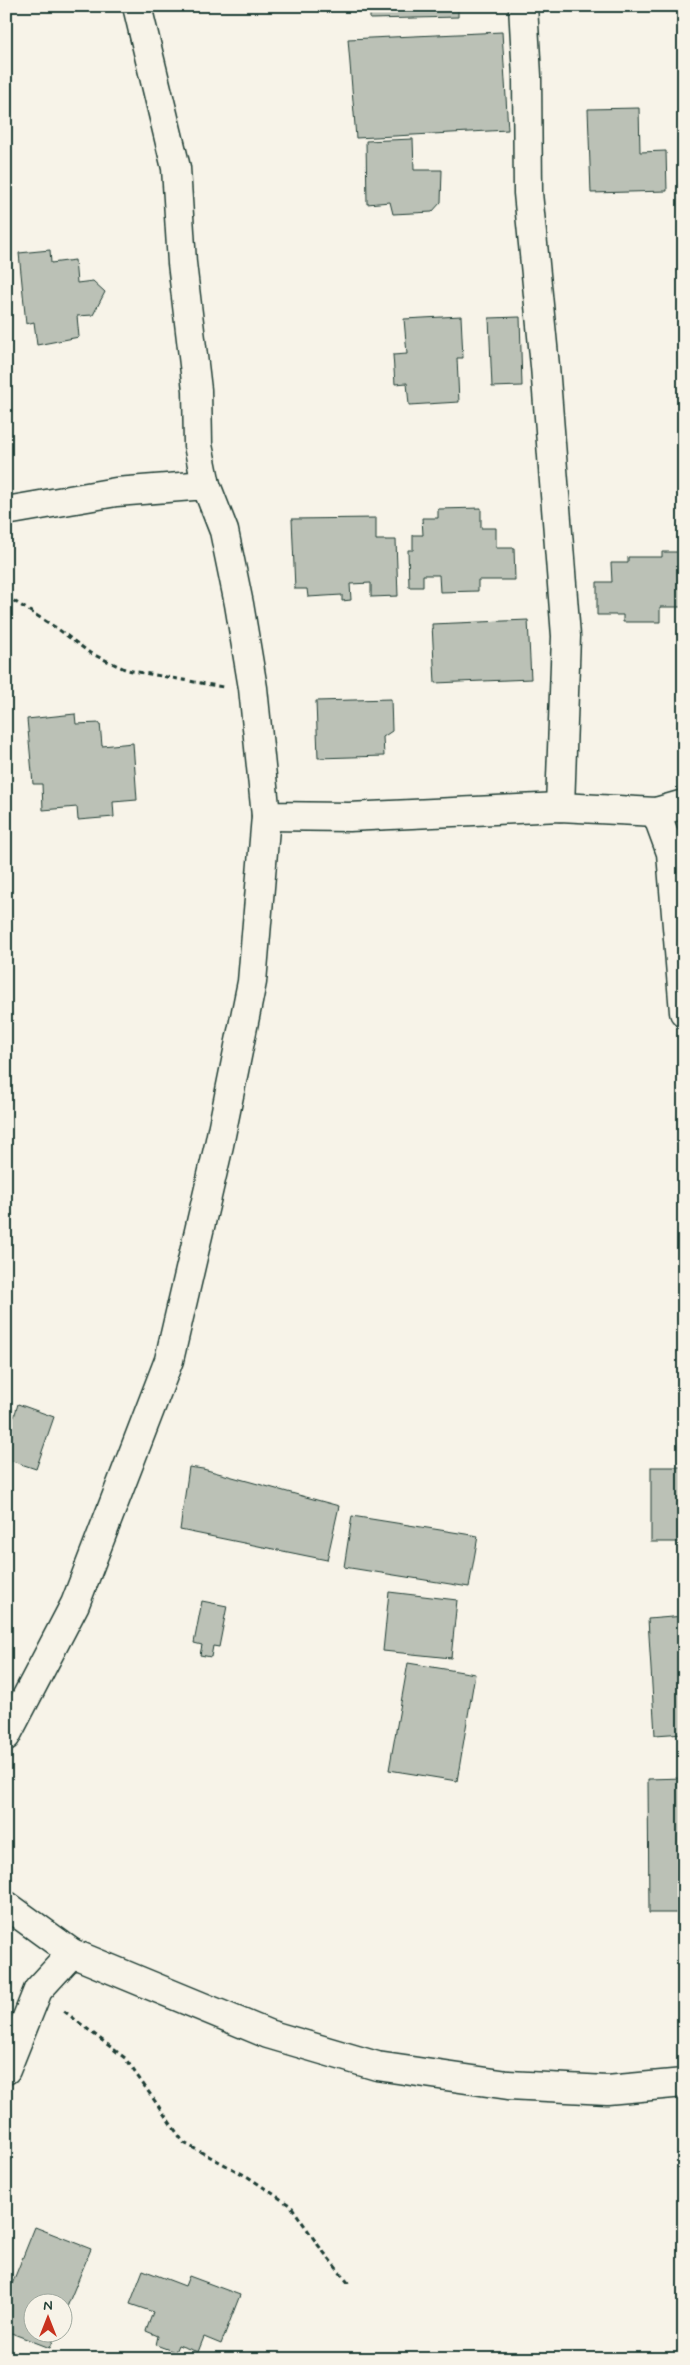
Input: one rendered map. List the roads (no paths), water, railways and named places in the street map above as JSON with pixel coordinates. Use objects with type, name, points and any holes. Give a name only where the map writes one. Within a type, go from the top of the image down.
[{"type":"street","points":[[6,1736],[76,1604],[169,1360],[219,1145],[252,982],[266,816],[253,688],[224,531],[206,485],[198,445],[197,390],[182,263],[176,168],[137,6]]},
{"type":"street","points":[[523,6],[527,76],[528,193],[545,366],[566,636],[560,807]]},
{"type":"street","points":[[6,512],[116,492],[206,485]]},
{"type":"street","points":[[266,816],[349,817],[560,807],[656,812],[684,804]]},
{"type":"street","points":[[656,812],[671,853],[684,1012]]},
{"type":"street","points":[[6,1905],[72,1953],[268,2034],[377,2066],[508,2085],[607,2090],[684,2083]]},
{"type":"street","points":[[6,2070],[38,1990],[72,1953]]}]
